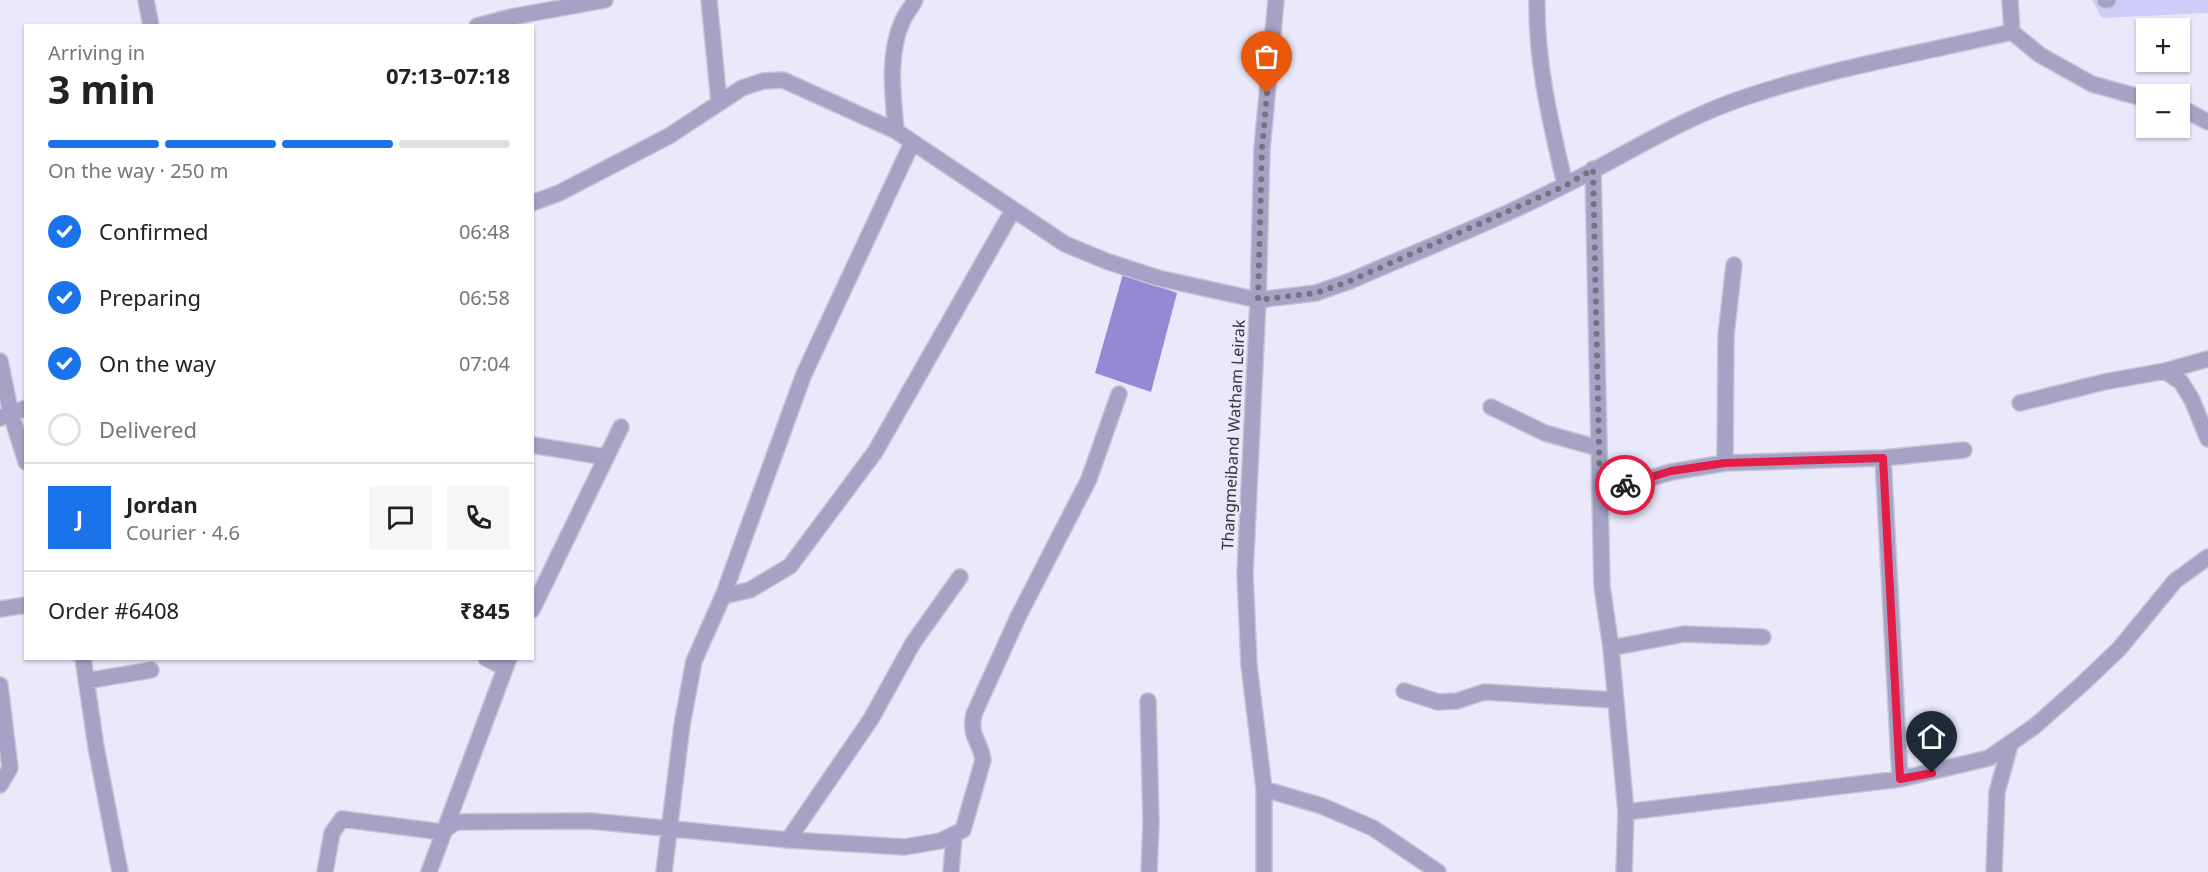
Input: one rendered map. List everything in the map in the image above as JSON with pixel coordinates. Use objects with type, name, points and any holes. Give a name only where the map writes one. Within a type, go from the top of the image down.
[{"type":"street","points":[[146,0],[152,24]]},
{"type":"street","points":[[484,24],[511,16],[605,0]]},
{"type":"street","points":[[709,0],[720,102]]},
{"type":"street","points":[[896,131],[893,85],[896,42],[903,21],[915,0]]},
{"type":"street","name":"Thangmeiband Watham Leirak","points":[[1263,872],[1264,789],[1249,665],[1245,574],[1258,300],[1262,149],[1276,0]]},
{"type":"street","points":[[1537,0],[1538,52],[1546,103],[1565,186]]},
{"type":"street","points":[[2010,0],[2012,32],[2040,55],[2092,84],[2136,96]]},
{"type":"street","points":[[534,202],[559,193],[669,136],[742,88],[763,81],[783,80],[896,131],[1065,244],[1106,261],[1158,278],[1258,300],[1316,293],[1350,281],[1565,186],[1593,169],[1704,113],[1752,95],[1809,79],[2012,32]]},
{"type":"street","points":[[2190,112],[2208,122]]},
{"type":"street","points":[[664,872],[687,690],[694,661],[723,596],[804,374],[912,142]]},
{"type":"street","points":[[1593,169],[1602,586],[1611,648],[1626,812],[1624,872]]},
{"type":"street","points":[[723,596],[750,590],[790,566],[797,557],[875,452],[1013,210]]},
{"type":"street","points":[[1725,463],[1726,335],[1734,265]]},
{"type":"street","points":[[2020,403],[2104,382],[2165,371],[2208,359]]},
{"type":"street","points":[[0,361],[5,416],[24,458]]},
{"type":"street","points":[[2165,371],[2181,382],[2192,400],[2208,439]]},
{"type":"street","points":[[325,872],[332,833],[342,819],[442,832],[456,822],[591,821],[788,840],[905,847],[940,842],[954,836],[963,830],[968,818],[983,760],[982,750],[973,736],[971,727],[974,714],[1018,617],[1089,479],[1119,393]]},
{"type":"street","points":[[1491,407],[1545,433],[1598,448]]},
{"type":"street","points":[[5,416],[24,409]]},
{"type":"street","points":[[534,606],[621,427]]},
{"type":"street","points":[[534,445],[606,457]]},
{"type":"street","points":[[1600,493],[1671,471],[1725,463],[1883,458],[1964,450]]},
{"type":"street","points":[[1883,458],[1900,779]]},
{"type":"street","points":[[1626,812],[1900,779],[1989,758],[2035,726],[2119,649],[2175,581],[2208,557]]},
{"type":"street","points":[[788,840],[871,719],[913,643],[960,577]]},
{"type":"street","points":[[0,609],[24,605]]},
{"type":"street","points":[[1611,648],[1683,634],[1763,637]]},
{"type":"street","points":[[83,660],[96,747],[120,872]]},
{"type":"street","points":[[429,872],[442,832],[507,663]]},
{"type":"street","points":[[86,681],[151,670]]},
{"type":"street","points":[[0,685],[10,768],[0,785]]},
{"type":"street","points":[[1404,691],[1438,702],[1457,701],[1484,692],[1614,699]]},
{"type":"street","points":[[1148,701],[1151,823],[1149,872]]},
{"type":"street","points":[[1994,872],[1997,792],[2010,745]]},
{"type":"street","points":[[1264,789],[1322,806],[1373,828],[1438,872]]},
{"type":"street","points":[[951,872],[954,836]]},
{"type":"shaded area","points":[[2092,0],[2208,0],[2208,13],[2102,18]]},
{"type":"shaded area","points":[[1123,274],[1177,293],[1151,392],[1095,373]]},
{"type":"way so far","points":[[1267,93],[1262,149],[1258,300],[1316,293],[1350,281],[1565,186],[1593,169],[1600,493],[1625,485]]},
{"type":"route","points":[[1625,485],[1671,471],[1725,463],[1883,458],[1900,779],[1932,773]]}]
